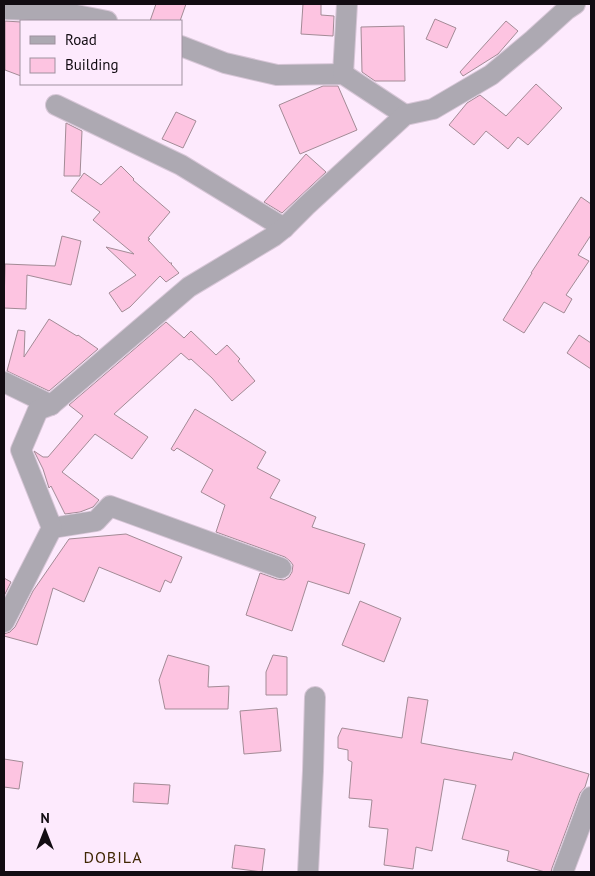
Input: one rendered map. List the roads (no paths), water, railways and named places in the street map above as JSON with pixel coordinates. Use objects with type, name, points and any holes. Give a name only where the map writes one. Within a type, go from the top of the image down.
[{"type":"street","points":[[343,74],[347,4]]},
{"type":"street","points":[[4,622],[52,528],[21,450],[38,410],[51,405],[188,287],[274,236],[284,228],[405,115],[433,109],[491,74],[575,4]]},
{"type":"street","points":[[4,9],[56,12],[101,20]]},
{"type":"street","points":[[182,46],[225,63],[278,75],[343,74],[405,115]]},
{"type":"street","points":[[56,104],[182,165],[284,228]]},
{"type":"street","points":[[4,382],[51,405]]},
{"type":"street","points":[[52,528],[96,521],[110,506],[281,568]]},
{"type":"street","points":[[308,872],[315,697]]},
{"type":"street","points":[[563,872],[591,797]]},
{"type":"district","name":"DOBILA","points":[[113,857]]}]
